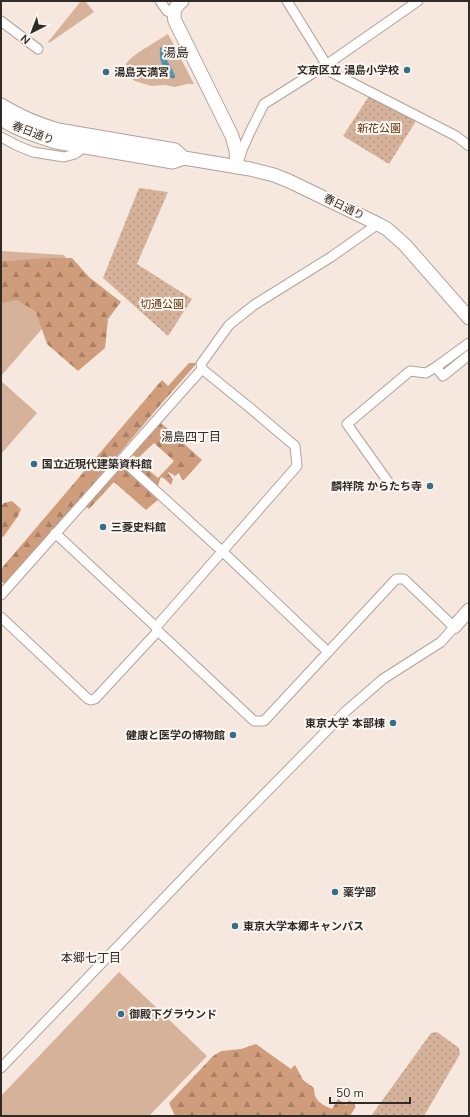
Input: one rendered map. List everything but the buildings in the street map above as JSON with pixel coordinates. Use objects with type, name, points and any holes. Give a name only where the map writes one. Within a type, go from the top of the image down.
[{"type":"main road","points":[[182,1],[176,6],[173,13],[175,21],[232,136],[236,150],[237,167]]},
{"type":"main road","name":"春日通り","points":[[1,105],[16,114],[77,141]]},
{"type":"main road","name":"春日通り","points":[[1,119],[10,125],[38,137],[56,142],[77,141],[175,150],[184,158],[264,172],[289,181],[378,224],[392,233],[405,245],[469,318]]},
{"type":"main road","points":[[454,627],[469,610]]},
{"type":"street","points":[[160,1],[167,11],[173,13]]},
{"type":"street","points":[[288,1],[331,72],[456,136],[469,146]]},
{"type":"street","points":[[237,167],[242,150],[264,104],[326,65],[418,1]]},
{"type":"street","points":[[1,21],[38,49]]},
{"type":"street","points":[[1,137],[33,152],[64,157],[74,154],[77,141]]},
{"type":"street","points":[[1,617],[88,699],[95,699],[297,466],[295,446],[202,369],[201,364],[229,325],[254,305],[327,259],[378,224]]},
{"type":"street","points":[[389,483],[347,424],[410,371],[426,373],[469,342]]},
{"type":"street","points":[[436,367],[443,376],[469,356]]},
{"type":"street","points":[[1,595],[202,369]]},
{"type":"street","points":[[122,460],[222,551],[328,652]]},
{"type":"street","points":[[1,1068],[345,712],[383,679],[441,642],[454,627],[404,579],[396,579],[264,721],[254,721],[55,534]]},
{"type":"green space","points":[[81,1],[85,1],[94,12],[49,43],[48,42]]},
{"type":"green space","points":[[168,34],[194,84],[175,87],[165,85],[151,86],[135,81],[131,78],[127,71],[126,64],[130,59]]},
{"type":"green space","name":"新花公園","points":[[369,96],[416,121],[389,164],[343,136]]},
{"type":"green space","name":"切通公園","points":[[139,188],[168,192],[137,264],[192,299],[168,336],[103,278]]},
{"type":"green space","points":[[1,251],[64,255],[72,268],[66,301],[1,376]]},
{"type":"green space","points":[[72,258],[89,277],[121,302],[108,319],[105,348],[78,371],[47,344],[36,312],[17,300],[1,303],[1,261]]},
{"type":"green space","points":[[189,363],[197,363],[7,586],[1,581],[1,569],[162,380],[168,386]]},
{"type":"green space","points":[[1,381],[37,413],[1,454]]},
{"type":"green space","points":[[160,422],[202,460],[184,480],[182,480],[179,473],[175,476],[169,472],[168,473],[173,479],[171,485],[161,477],[157,487],[131,465],[138,461],[158,478],[174,461],[154,443],[138,458],[130,454]]},
{"type":"green space","points":[[122,465],[159,499],[146,510],[114,482],[89,509],[85,506]]},
{"type":"green space","points":[[12,501],[21,509],[18,516],[1,538],[1,506],[4,503]]},
{"type":"green space","name":"御殿下グラウンド","points":[[119,972],[207,1056],[149,1116],[1,1116],[1,1096]]},
{"type":"green space","points":[[437,1032],[459,1048],[460,1054],[424,1116],[371,1116],[431,1033]]},
{"type":"green space","points":[[256,1044],[291,1069],[295,1065],[303,1080],[314,1088],[315,1096],[321,1104],[332,1109],[338,1099],[346,1105],[349,1100],[355,1104],[355,1108],[350,1116],[175,1116],[169,1103],[213,1056],[221,1051],[241,1049]]},
{"type":"water","points":[[164,45],[167,49],[167,59],[175,76],[174,79],[170,77],[169,71],[160,60],[160,48]]},
{"type":"place","name":"文京区立 湯島小学校","points":[[407,70]]},
{"type":"place","name":"湯島天満宮","points":[[106,72]]},
{"type":"place","name":"国立近現代建築資料館","points":[[34,464]]},
{"type":"place","name":"麟祥院 からたち寺","points":[[430,486]]},
{"type":"place","name":"三菱史料館","points":[[103,527]]},
{"type":"place","name":"東京大学 本部棟","points":[[393,723]]},
{"type":"place","name":"健康と医学の博物館","points":[[233,735]]},
{"type":"place","name":"薬学部","points":[[335,892]]},
{"type":"place","name":"東京大学本郷キャンパス","points":[[235,926]]},
{"type":"place","name":"御殿下グラウンド","points":[[121,1014]]},
{"type":"district","name":"湯島","points":[[176,53]]},
{"type":"district","name":"湯島四丁目","points":[[191,437]]},
{"type":"district","name":"本郷七丁目","points":[[91,958]]}]
